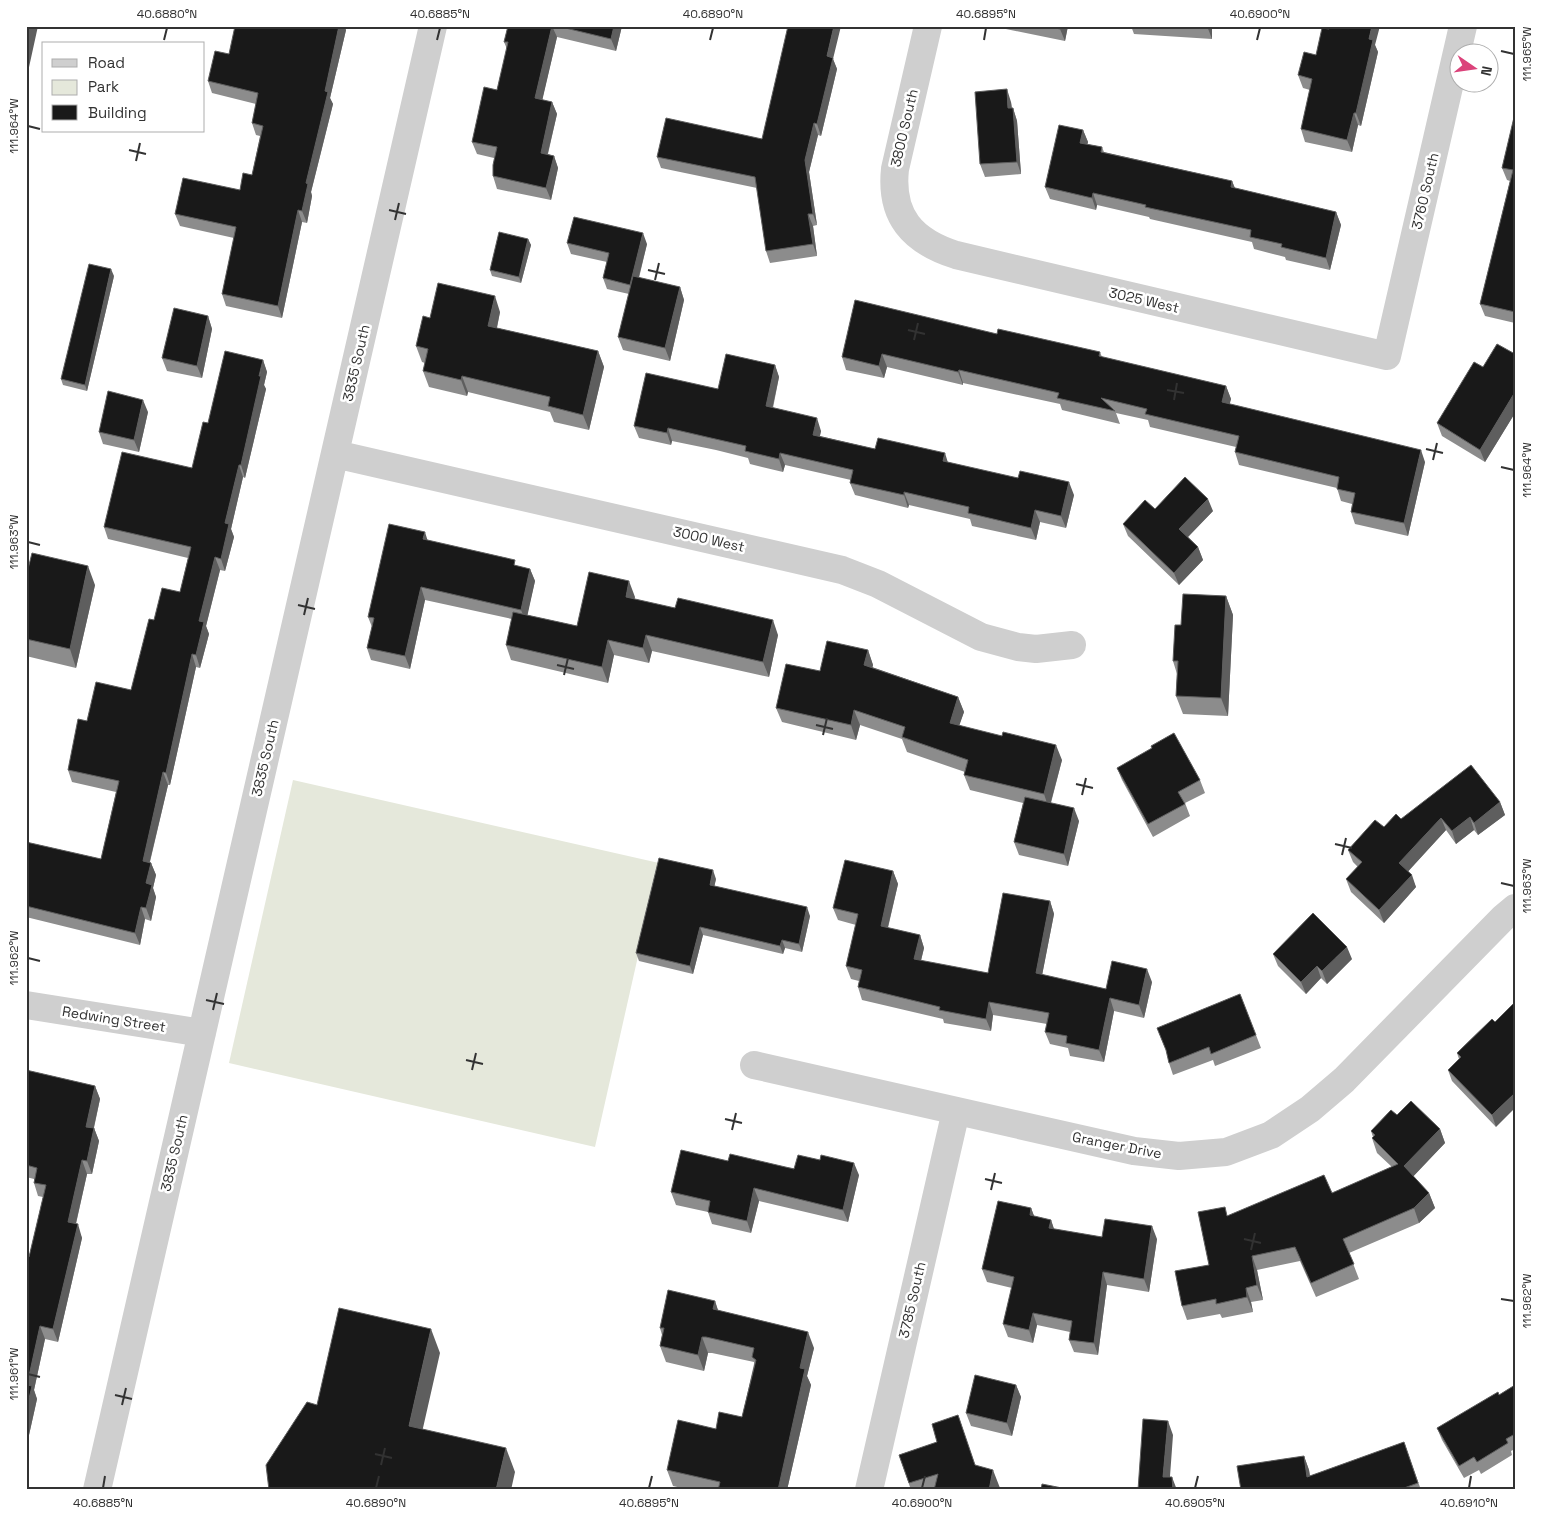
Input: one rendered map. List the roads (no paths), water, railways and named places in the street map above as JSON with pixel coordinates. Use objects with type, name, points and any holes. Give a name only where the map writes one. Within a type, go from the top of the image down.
[{"type":"street","name":"3835 South","points":[[97,1490],[433,26]]},
{"type":"street","name":"3800 South","points":[[908,228],[900,213],[893,185],[928,26]]},
{"type":"street","name":"3760 South","points":[[1387,356],[1463,26]]},
{"type":"street","name":"3025 West","points":[[908,228],[922,240],[939,250],[956,256],[1387,356]]},
{"type":"street","name":"3000 West","points":[[335,454],[842,570],[878,584],[981,637],[1000,643],[1036,649],[1072,645]]},
{"type":"street","name":"Granger Drive","points":[[754,1065],[1134,1151],[1179,1156],[1226,1152],[1271,1135],[1317,1103],[1344,1080],[1515,908]]},
{"type":"street","name":"Redwing Street","points":[[26,1005],[202,1033]]},
{"type":"street","name":"3785 South","points":[[869,1490],[956,1111]]}]
